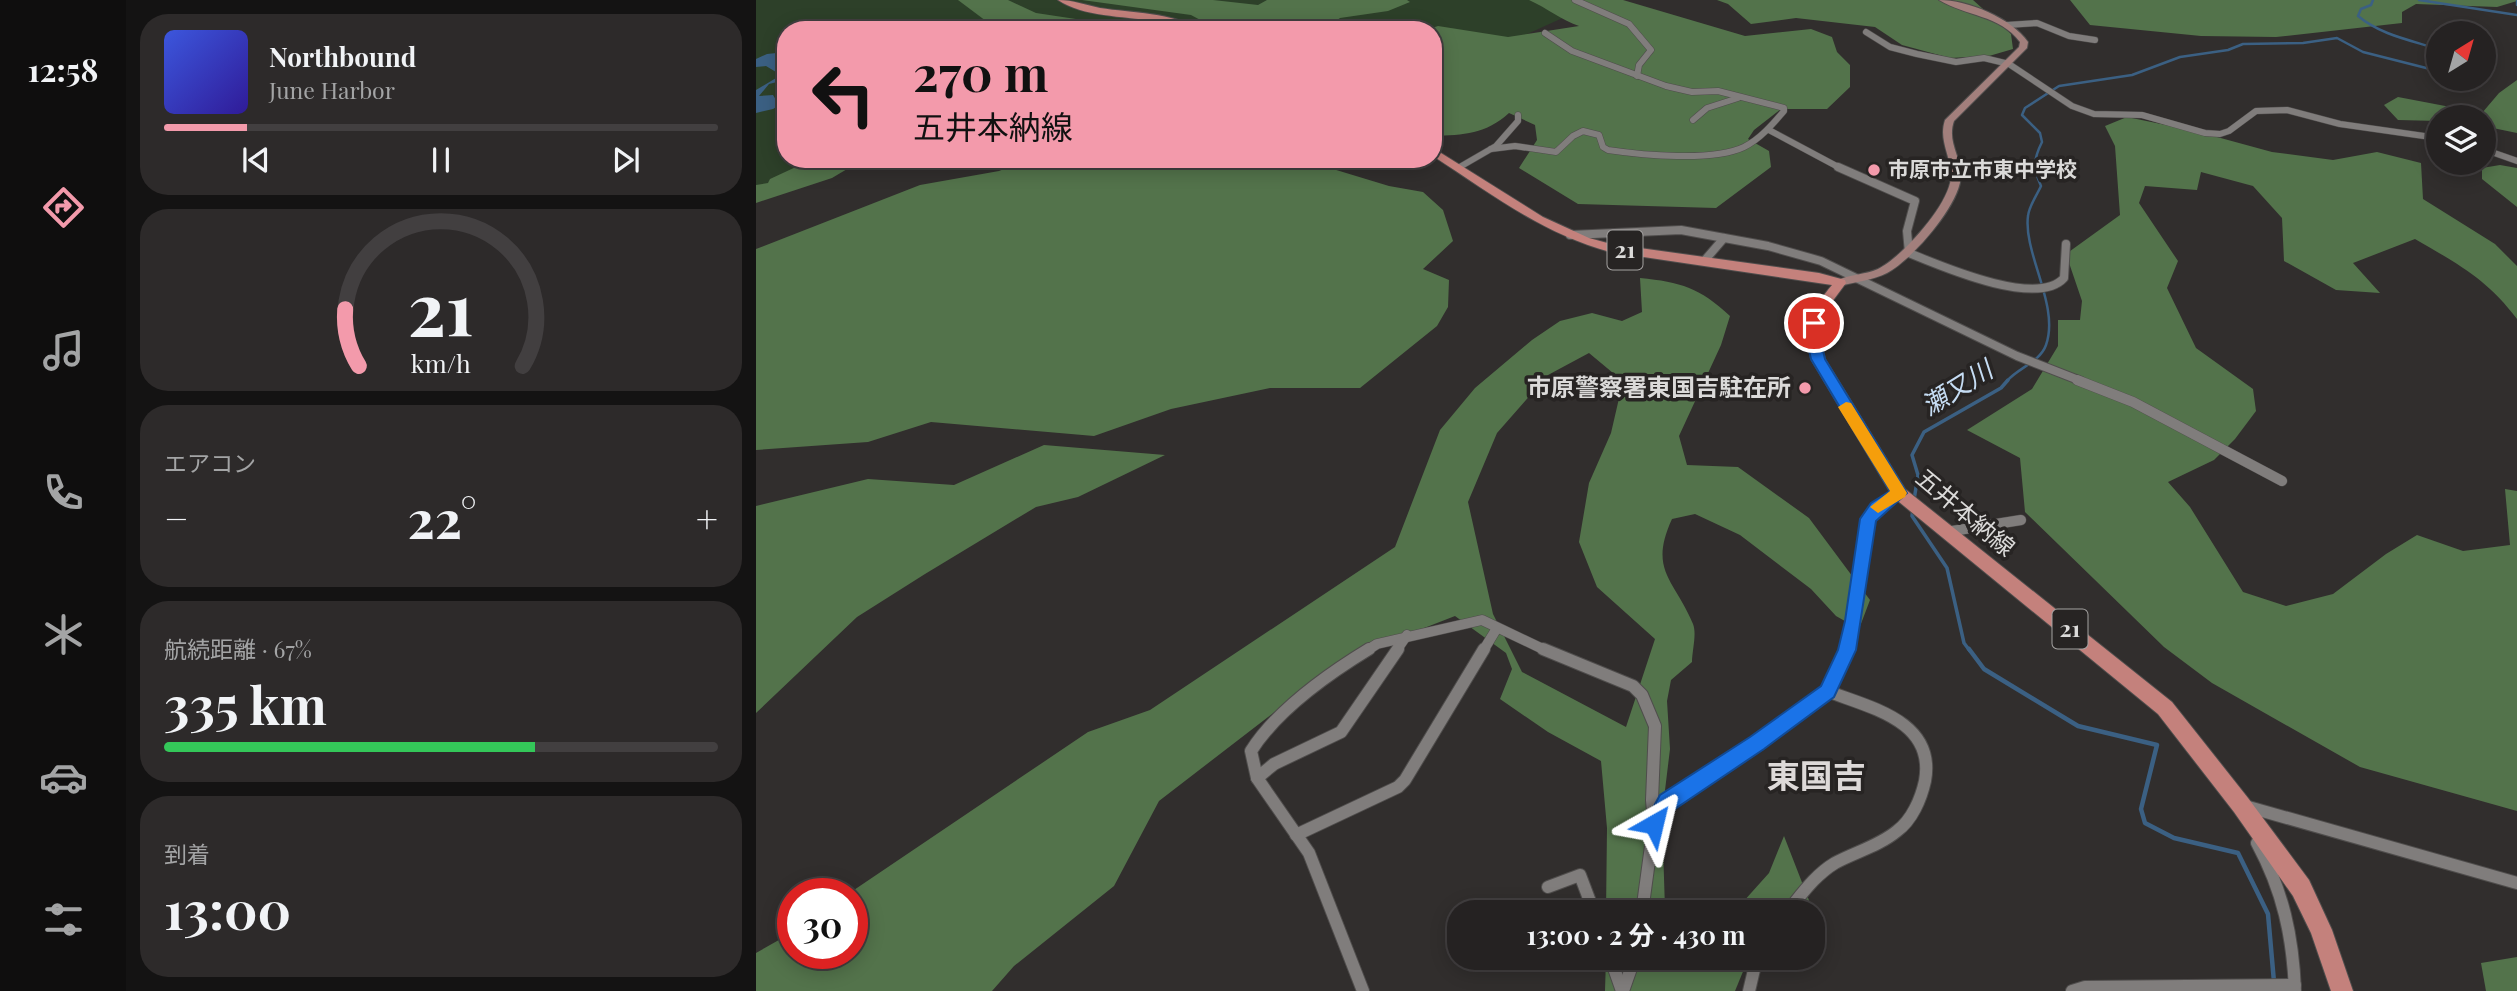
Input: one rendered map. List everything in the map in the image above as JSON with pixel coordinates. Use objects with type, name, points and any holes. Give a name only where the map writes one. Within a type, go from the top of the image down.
[{"type":"main road","points":[[1062,0],[1094,9],[1170,21]]},
{"type":"main road","points":[[1848,279],[1883,271],[1909,253],[1955,183],[1956,170],[1945,134],[1950,120],[2020,53],[2024,42],[2007,25],[1943,0]]},
{"type":"main road","name":"21","points":[[1442,157],[1533,218],[1567,235],[1610,248],[1848,279]]},
{"type":"main road","name":"五井本納線","points":[[1848,279],[1817,313],[1812,333],[1816,352],[1835,389],[1899,493],[2165,708],[2241,805],[2301,888],[2321,930],[2342,991]]},
{"type":"street","points":[[1575,0],[1629,24],[1636,31],[1642,42],[1651,50],[1639,65],[1637,76]]},
{"type":"street","points":[[2007,25],[2037,23],[2069,36],[2095,40]]},
{"type":"street","points":[[1866,32],[1891,47],[1917,54],[1956,62],[1984,58],[2009,64],[2072,106],[2094,114],[2142,115],[2205,133],[2220,134],[2229,131],[2256,111],[2287,110],[2340,124],[2426,136]]},
{"type":"street","points":[[1491,149],[1515,146],[1556,152],[1572,134],[1592,132],[1599,135],[1603,147],[1608,150],[1711,158],[1736,152],[1769,130],[1784,108],[1712,90],[1681,90],[1572,51],[1545,33]]},
{"type":"street","points":[[1693,120],[1717,103],[1739,98]]},
{"type":"street","points":[[1458,168],[1491,149],[1518,121],[1518,115]]},
{"type":"street","points":[[1769,130],[1825,161],[1915,201],[1916,209],[1908,223],[1909,253],[1976,277],[2024,288],[2044,288],[2060,284],[2065,278],[2066,244]]},
{"type":"street","points":[[2496,153],[2517,160]]},
{"type":"street","points":[[1567,235],[1681,230],[1800,254],[1848,279],[2017,356],[2133,401],[2282,481]]},
{"type":"street","points":[[1705,260],[1724,238]]},
{"type":"street","points":[[1654,824],[1667,802],[1757,743],[1828,691],[1849,640],[1868,519],[1877,508],[1899,493]]},
{"type":"street","points":[[1946,532],[2021,520]]},
{"type":"street","points":[[1363,991],[1308,852],[1256,778],[1251,751],[1261,735],[1330,673],[1377,644],[1482,620],[1560,658],[1633,686],[1642,695],[1655,726],[1652,800],[1654,824],[1644,900]]},
{"type":"street","points":[[1296,835],[1398,787],[1405,780],[1497,628]]},
{"type":"street","points":[[1256,778],[1274,764],[1341,732],[1407,635]]},
{"type":"street","points":[[1798,900],[1826,869],[1901,828],[1918,802],[1927,773],[1927,750],[1917,736],[1882,711],[1828,691]]},
{"type":"street","points":[[2072,991],[2085,987],[2295,988],[2294,939],[2286,903],[2273,871],[2241,817],[2241,805],[2517,883]]},
{"type":"street","points":[[1548,887],[1580,875],[1589,900]]},
{"type":"street","points":[[1615,970],[1623,991]]},
{"type":"street","points":[[1623,991],[1630,970]]},
{"type":"street","points":[[1749,991],[1754,970]]},
{"type":"green space","points":[[756,0],[1558,0],[1578,11],[1483,54],[1442,34],[1442,21],[777,21],[777,168],[818,168],[756,195]]},
{"type":"green space","points":[[958,0],[1008,0],[1036,13],[1089,21],[986,21]]},
{"type":"green space","points":[[1082,0],[1213,0],[1258,5],[1267,0],[1410,2],[1388,11],[1340,18],[1336,21],[1202,21],[1191,15]]},
{"type":"green space","points":[[1529,0],[1623,0],[1745,36],[1811,29],[1832,37],[1837,52],[1850,65],[1850,87],[1827,109],[1781,109],[1754,130],[1748,139],[1769,151],[1771,167],[1716,208],[1578,204],[1519,168],[1537,140],[1535,125],[1509,113],[1483,129],[1442,136],[1442,27],[1508,37],[1579,26]]},
{"type":"green space","points":[[1717,0],[1973,0],[2011,34],[2013,49],[1989,56],[1950,58],[1902,45],[1875,27],[1796,18],[1751,24],[1728,4]]},
{"type":"green space","points":[[2070,0],[2517,1],[2497,7],[2416,4],[2402,12],[2402,23],[2276,37],[2201,36],[2090,25]]},
{"type":"green space","points":[[2517,80],[2517,133],[2496,129],[2496,105],[2489,105],[2499,93]]},
{"type":"green space","points":[[2398,97],[2440,105],[2426,105],[2426,121],[2398,120],[2384,105]]},
{"type":"green space","points":[[2127,117],[2195,131],[2272,152],[2333,160],[2377,152],[2421,163],[2423,199],[2495,244],[2517,266],[2517,319],[2483,283],[2415,239],[2353,263],[2380,293],[2336,290],[2284,261],[2282,218],[2253,186],[2201,172],[2197,190],[2145,186],[2139,203],[2178,261],[2167,288],[2196,348],[2253,389],[2256,411],[2235,439],[2214,460],[2168,482],[2190,507],[2243,592],[2286,606],[2333,594],[2386,554],[2417,535],[2463,551],[2510,545],[2505,489],[2517,491],[2517,811],[2360,767],[2212,683],[2164,647],[2025,512],[2020,458],[1967,430],[2032,389],[2058,346],[2058,320],[2080,320],[2082,301],[2066,254],[2120,215],[2115,146],[2105,126]]},
{"type":"green space","points":[[2496,166],[2517,168],[2517,207],[2482,179],[2482,175],[2496,175]]},
{"type":"green space","points":[[794,168],[849,168],[832,178],[756,203],[756,185],[768,183],[770,179]]},
{"type":"green space","points":[[1006,168],[1330,168],[1389,186],[1423,192],[1443,210],[1453,241],[1423,269],[1449,280],[1448,307],[1437,326],[1360,388],[1270,388],[1171,409],[1094,436],[931,422],[868,442],[756,450],[756,249],[920,185]]},
{"type":"green space","points":[[1640,278],[1689,288],[1709,299],[1730,316],[1721,345],[1679,436],[1687,465],[1738,467],[1809,518],[1870,600],[1859,629],[1836,616],[1811,589],[1740,535],[1695,514],[1672,519],[1665,537],[1663,563],[1695,633],[1692,662],[1671,680],[1667,701],[1670,749],[1662,815],[1665,900],[1606,900],[1607,828],[1601,761],[1548,732],[1500,699],[1512,669],[1506,653],[1455,616],[1342,660],[1159,801],[1114,886],[1014,966],[992,991],[756,991],[756,953],[777,941],[777,969],[868,969],[868,880],[1088,732],[1150,710],[1395,547],[1440,430],[1475,388],[1532,340],[1560,321],[1592,313],[1622,321],[1642,312]],"holes":[[[1589,353],[1619,378],[1620,394],[1611,433],[1589,483],[1579,542],[1597,587],[1655,639],[1626,727],[1522,672],[1493,614],[1468,502],[1497,433],[1548,375]]]},
{"type":"green space","points":[[1044,445],[1165,455],[1078,497],[1036,507],[925,574],[857,617],[756,713],[756,506],[868,479],[954,485]]},
{"type":"green space","points":[[1784,836],[1809,900],[1745,900],[1769,873]]},
{"type":"green space","points":[[2517,957],[2517,991],[2486,991],[2481,963]]},
{"type":"green space","points":[[1606,970],[1744,970],[1735,991],[1605,991]]},
{"type":"water","points":[[777,53],[777,73],[766,66],[756,67],[756,59]]},
{"type":"water","points":[[777,77],[777,82],[769,84],[759,96],[773,95],[777,107],[756,113],[756,90]]},
{"type":"waterway","name":"瀬又川","points":[[2373,0],[2371,5],[2361,9],[2358,16],[2386,32],[2426,46]]},
{"type":"waterway","name":"瀬又川","points":[[2419,0],[2517,15]]},
{"type":"waterway","name":"瀬又川","points":[[2008,380],[2039,356],[2046,345],[2049,330],[2045,297],[2028,231],[2031,204],[2041,186],[2035,164],[2042,142],[2040,133],[2022,115],[2025,108],[2059,86],[2132,75],[2180,57],[2228,50],[2243,44],[2303,43],[2337,38],[2363,52],[2426,68]]},
{"type":"waterway","name":"瀬又川","points":[[1914,500],[1918,475],[1912,455],[1924,432],[2001,388],[2008,380]]},
{"type":"waterway","name":"瀬又川","points":[[1913,508],[1912,516],[1947,568],[1964,643],[1970,651]]},
{"type":"waterway","name":"瀬又川","points":[[1969,649],[1984,669],[2078,726],[2157,745],[2141,809],[2145,823],[2174,838],[2238,853],[2268,914],[2274,982]]},
{"type":"slow traffic","points":[[1846,407],[1899,493],[1878,507]]},
{"type":"place","name":"市原市立市東中学校","points":[[1874,170]]},
{"type":"place","name":"市原警察署東国吉駐在所","points":[[1805,388]]},
{"type":"district","name":"東国吉","points":[[1816,776]]},
{"type":"route","points":[[1654,824],[1667,802],[1757,743],[1828,691],[1847,650],[1868,519],[1877,508],[1899,493],[1818,359],[1812,333],[1814,323]]}]
